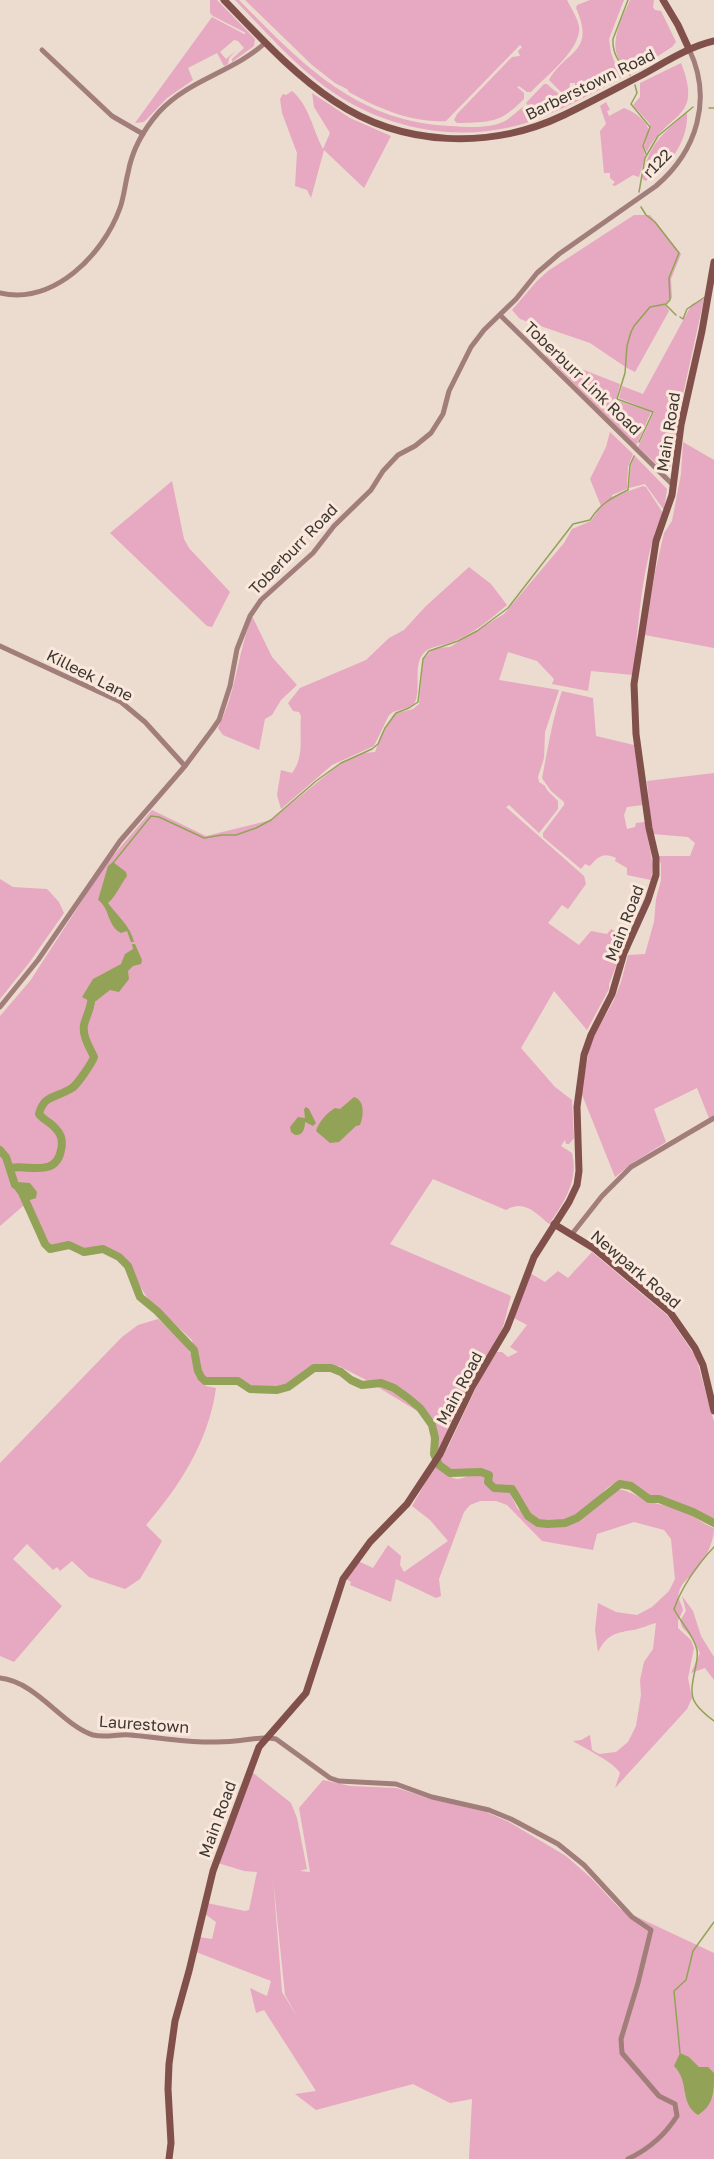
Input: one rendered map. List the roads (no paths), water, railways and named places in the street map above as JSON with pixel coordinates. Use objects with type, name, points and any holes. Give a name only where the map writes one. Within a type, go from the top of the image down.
[{"type":"main road","name":"Barberstown Road","points":[[224,0],[265,43],[321,92],[351,112],[406,133],[453,139],[490,138],[542,124],[689,50],[714,41]]},
{"type":"main road","points":[[663,0],[689,50]]},
{"type":"main road","name":"Main Road","points":[[169,2159],[171,2143],[169,2064],[175,2021],[213,1871],[259,1747],[306,1693],[338,1590],[348,1570],[382,1529],[407,1504],[440,1454],[472,1388],[507,1328],[534,1257],[569,1202],[579,1176],[577,1107],[584,1055],[591,1035],[612,994],[624,953],[648,900],[656,875],[656,858],[649,828],[633,697],[656,541],[674,484],[681,425],[702,331],[714,262]]},
{"type":"main road","name":"Newpark Road","points":[[554,1224],[602,1254],[661,1304],[676,1320],[695,1348],[703,1365],[714,1411]]},
{"type":"street","points":[[0,293],[17,296],[44,290],[68,278],[92,255],[109,232],[120,208],[134,151],[157,114],[178,95],[247,58],[265,43]]},
{"type":"street","points":[[42,50],[112,116],[143,134]]},
{"type":"street","name":"r122","points":[[559,254],[656,186],[669,175],[690,146],[701,110],[698,72],[689,50]]},
{"type":"street","name":"Toberburr Road","points":[[0,1007],[38,960],[120,841],[185,766],[219,720],[230,686],[237,649],[255,607],[313,553],[334,526],[371,490],[383,471],[398,455],[415,446],[431,433],[443,414],[449,391],[471,346],[516,299],[537,273],[559,254]]},
{"type":"street","name":"Toberburr Link Road","points":[[500,315],[674,484]]},
{"type":"street","name":"Killeek Lane","points":[[0,646],[121,702],[145,722],[185,766]]},
{"type":"street","points":[[572,1234],[602,1196],[631,1167],[714,1119]]},
{"type":"street","name":"Laurestown","points":[[0,1678],[46,1700],[71,1722],[93,1734],[108,1737],[126,1735],[202,1742],[233,1742],[266,1737]]},
{"type":"street","points":[[266,1737],[276,1739],[330,1778],[339,1781],[396,1784],[432,1797],[489,1810],[535,1831],[558,1844],[584,1865],[632,1917],[651,1930],[621,2038],[622,2053],[659,2096],[675,2104],[677,2116],[668,2131],[642,2153],[628,2159]]},
{"type":"waterway","points":[[628,0],[613,44],[617,58],[630,75]]},
{"type":"waterway","points":[[635,85],[637,93],[631,104],[650,127],[643,146],[646,154]]},
{"type":"waterway","points":[[639,192],[645,158],[658,136],[693,107]]},
{"type":"waterway","points":[[709,108],[714,108]]},
{"type":"waterway","points":[[639,442],[653,412],[617,399],[625,373],[627,346],[634,326],[650,307],[666,304],[670,300],[669,278],[679,253],[641,207]]},
{"type":"waterway","points":[[680,317],[683,319],[687,309],[705,297]]},
{"type":"waterway","points":[[666,305],[676,315]]},
{"type":"waterway","points":[[113,863],[151,816],[159,817],[204,838],[236,835],[271,820],[316,781],[341,763],[372,749],[378,744],[385,728],[396,713],[418,702],[423,659],[429,651],[458,641],[477,631],[508,608],[573,524],[590,520],[606,502],[628,490],[630,465],[634,456]]},
{"type":"waterway","points":[[10,1168],[47,1167],[58,1159],[62,1147],[61,1136],[39,1114],[44,1103],[74,1086],[93,1060],[94,1057],[84,1033],[91,1002]]},
{"type":"waterway","points":[[0,1150],[6,1157],[15,1185]]},
{"type":"waterway","points":[[23,1195],[45,1244],[50,1249],[69,1245],[84,1252],[103,1249],[119,1257],[128,1266],[140,1297],[157,1311],[194,1350],[198,1371],[205,1381],[238,1381],[250,1389],[277,1390],[288,1387],[314,1368],[331,1368],[362,1385],[381,1383],[394,1388],[420,1408],[432,1425],[435,1438],[434,1454],[439,1465],[450,1473],[481,1472],[489,1475],[488,1482],[494,1488],[512,1489],[528,1516],[538,1523],[565,1523],[577,1518],[620,1484],[631,1486],[649,1499],[659,1499],[714,1523]]},
{"type":"waterway","points":[[714,1547],[691,1576],[674,1609],[693,1639],[697,1650],[692,1684],[693,1697],[699,1708],[714,1721]]},
{"type":"waterway","points":[[680,2053],[674,1991],[686,1980],[693,1951],[714,1922]]}]
